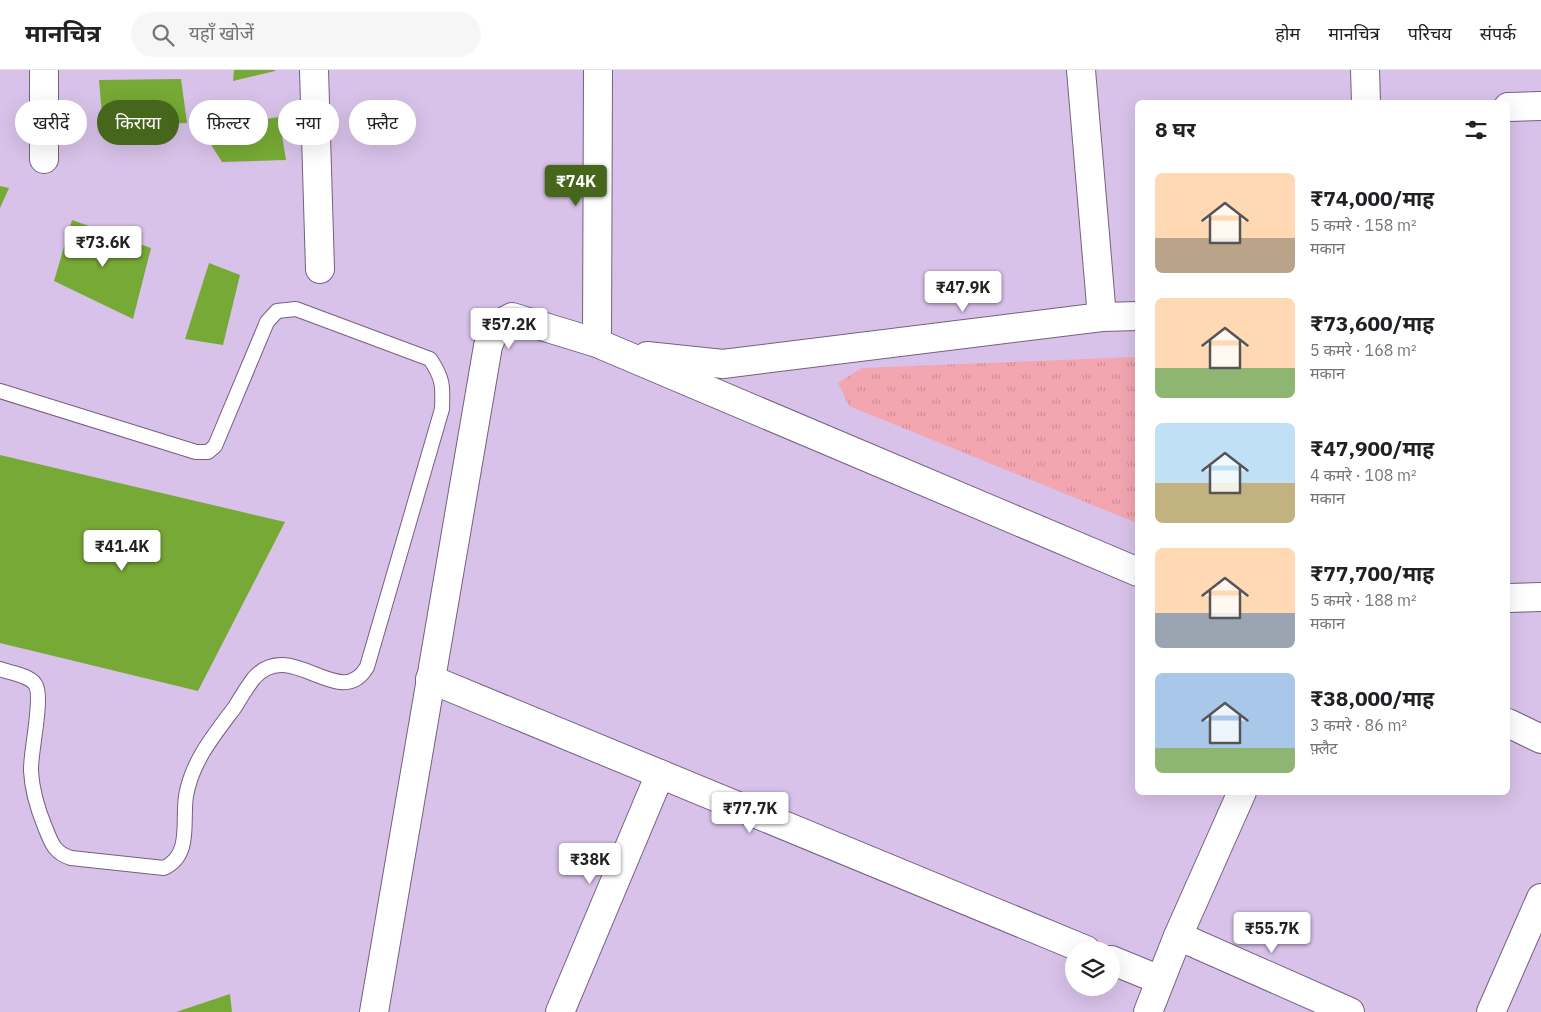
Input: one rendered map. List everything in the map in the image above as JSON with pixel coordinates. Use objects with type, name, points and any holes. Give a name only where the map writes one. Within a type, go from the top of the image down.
[{"type":"street","points":[[44,70],[44,159]]},
{"type":"street","points":[[314,70],[320,269]]},
{"type":"street","points":[[598,70],[608,348]]},
{"type":"street","points":[[1081,70],[1102,317]]},
{"type":"street","points":[[1365,70],[1366,100]]},
{"type":"street","points":[[1510,107],[1541,106]]},
{"type":"street","points":[[608,348],[723,364],[1102,317],[1135,316]]},
{"type":"street","points":[[374,1012],[488,346],[494,331],[504,321],[512,317],[608,348],[1135,571]]},
{"type":"street","points":[[1510,598],[1541,597]]},
{"type":"street","points":[[430,680],[1065,941]]},
{"type":"street","points":[[1510,724],[1541,739]]},
{"type":"street","points":[[560,1012],[660,774]]},
{"type":"street","points":[[1148,1012],[1178,936],[1241,795]]},
{"type":"street","points":[[1491,1012],[1541,898]]},
{"type":"street","points":[[1178,936],[1350,1012]]},
{"type":"street","points":[[1120,964],[1160,980]]},
{"type":"lane","points":[[0,391],[196,452],[208,452],[215,446],[267,322],[277,311],[296,309],[430,360],[439,373],[443,387],[442,409],[367,667],[362,676],[351,683],[338,682],[286,664],[272,666],[255,677],[210,738],[192,772],[186,796],[183,844],[178,859],[172,865],[164,868],[70,858],[61,855],[52,846],[37,808],[30,771],[38,698],[37,686],[31,679],[0,670]]},
{"type":"green space","points":[[1135,357],[1135,522],[849,406],[838,383],[862,368]]},
{"type":"building","points":[[234,70],[275,70],[275,71],[233,81]]},
{"type":"building","points":[[181,79],[187,123],[179,123],[179,100],[101,100],[99,80]]},
{"type":"building","points":[[278,117],[278,145],[284,145],[286,160],[222,162],[211,145],[268,145],[268,119]]},
{"type":"building","points":[[0,186],[9,188],[0,208]]},
{"type":"building","points":[[72,220],[151,248],[133,319],[54,281]]},
{"type":"building","points":[[209,263],[240,275],[223,345],[185,339]]},
{"type":"building","points":[[0,455],[285,522],[198,691],[0,643]]},
{"type":"building","points":[[230,994],[232,1012],[176,1012]]}]
